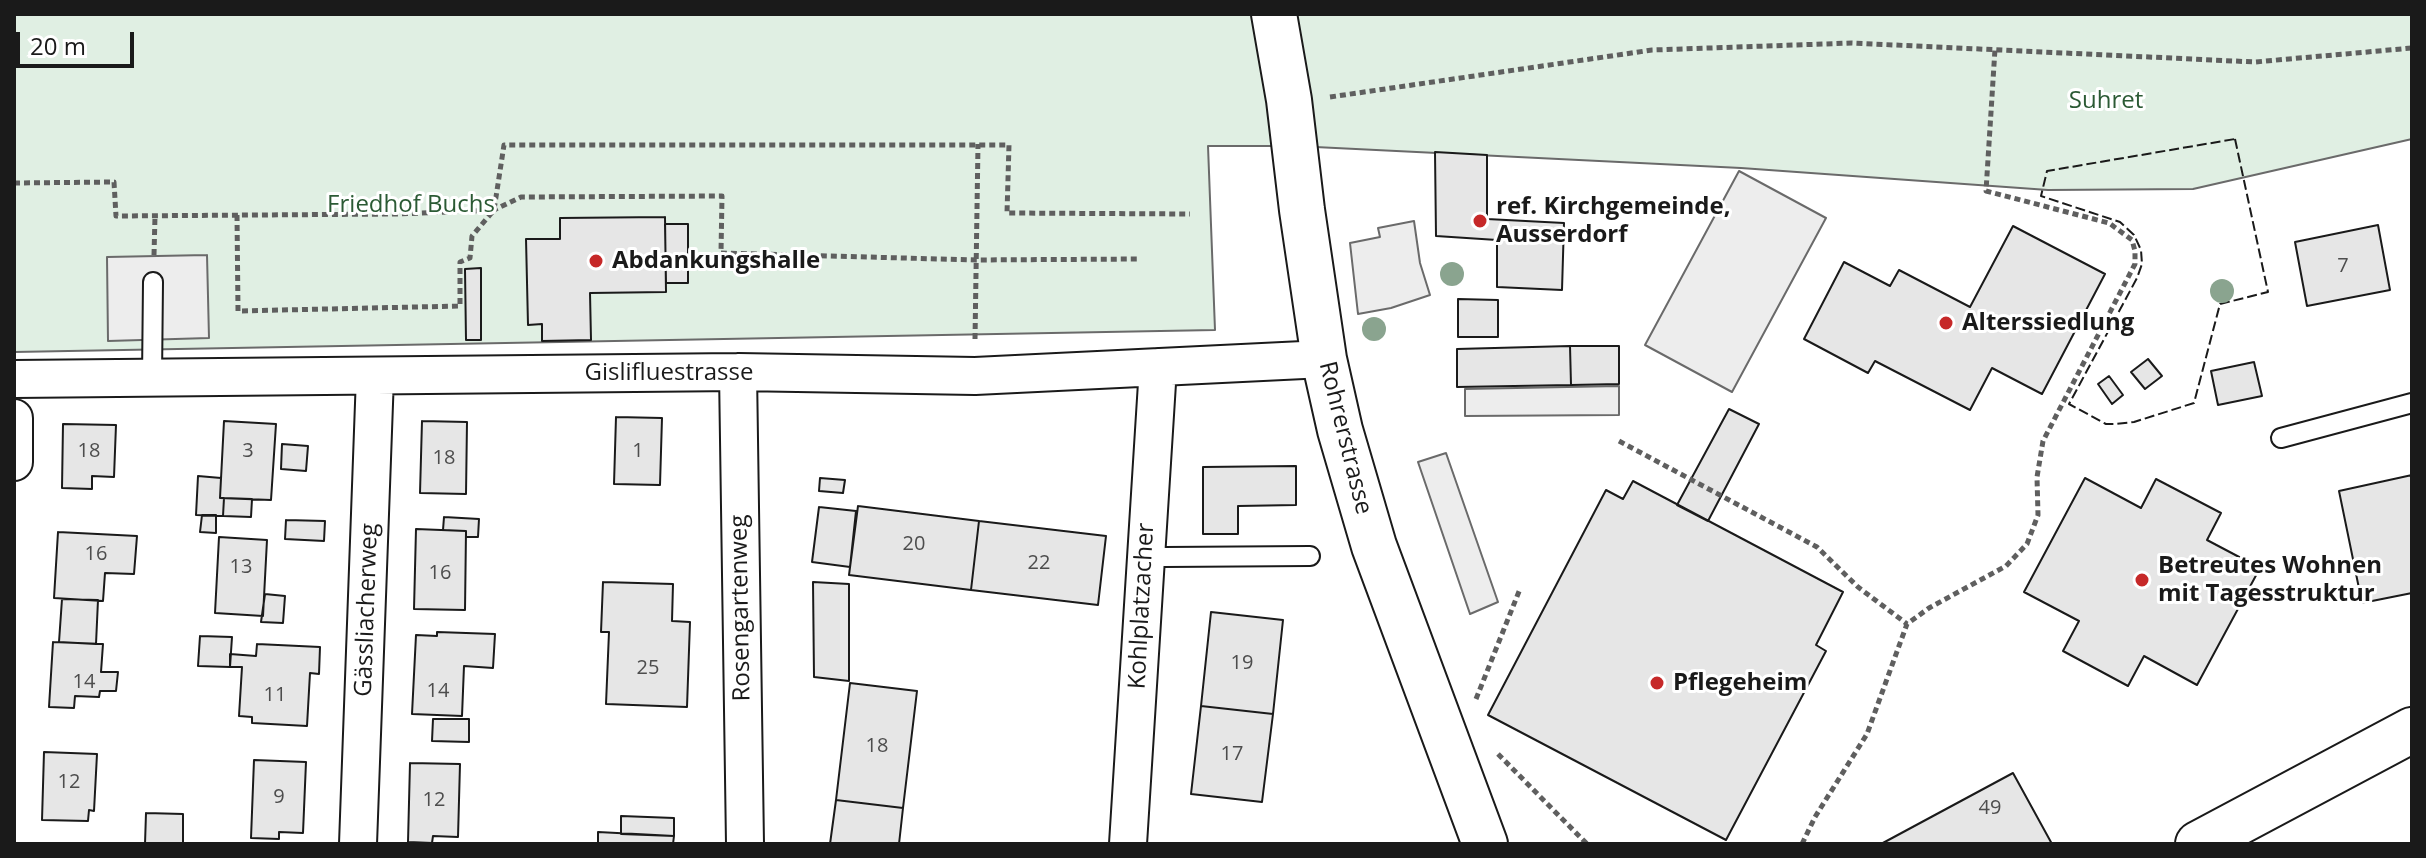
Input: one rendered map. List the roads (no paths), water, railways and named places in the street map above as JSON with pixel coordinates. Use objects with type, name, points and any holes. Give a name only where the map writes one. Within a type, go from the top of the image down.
[{"type":"main road","name":"Rohrerstrasse","points":[[1274,14],[1289,100],[1324,359],[1340,430],[1374,546],[1485,844]]},
{"type":"main road","points":[[2198,844],[2412,730]]},
{"type":"street","name":"Gislifluestrasse","points":[[14,379],[738,372],[975,376],[1324,359]]},
{"type":"street","name":"Kohlplatzacher","points":[[1128,844],[1158,367]]},
{"type":"street","name":"Rosengartenweg","points":[[738,372],[745,844]]},
{"type":"street","name":"Gässliacherweg","points":[[358,844],[375,376]]},
{"type":"street","points":[[14,418],[14,462]]},
{"type":"lane","points":[[152,378],[153,282]]},
{"type":"lane","points":[[2281,438],[2412,403]]},
{"type":"lane","points":[[1145,555],[1310,556]]},
{"type":"place","name":"ref. Kirchgemeinde, Ausserdorf","points":[[1480,221]]},
{"type":"place","name":"Abdankungshalle","points":[[596,261]]},
{"type":"place","name":"Alterssiedlung","points":[[1946,323]]},
{"type":"place","name":"Betreutes Wohnen mit Tagesstruktur","points":[[2142,580]]},
{"type":"place","name":"Pflegeheim","points":[[1657,683]]},
{"type":"park label","name":"Suhret","points":[[2106,101]]},
{"type":"park label","name":"Friedhof Buchs","points":[[411,205]]}]
